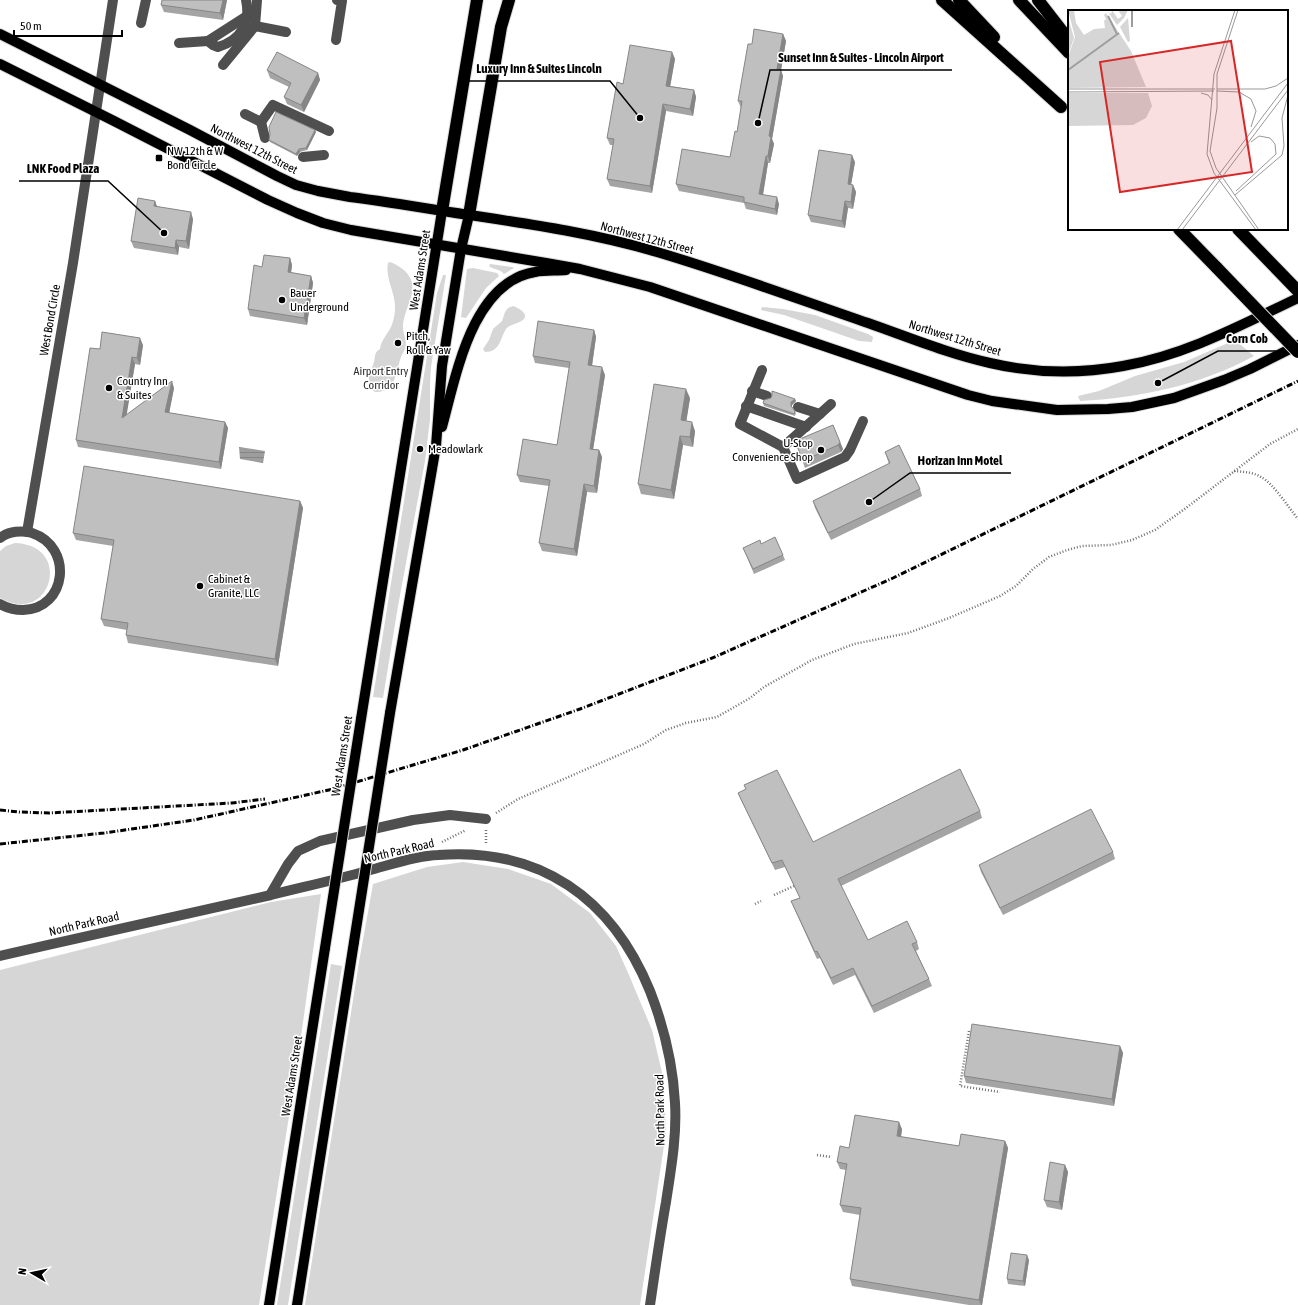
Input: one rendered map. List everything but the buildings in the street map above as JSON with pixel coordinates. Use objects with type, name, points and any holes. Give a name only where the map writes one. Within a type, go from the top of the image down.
[{"type":"highway","points":[[442,211],[477,0]]},
{"type":"highway","points":[[468,215],[501,27],[509,0]]},
{"type":"highway","points":[[942,0],[1065,111]]},
{"type":"highway","points":[[958,0],[1065,111]]},
{"type":"highway","points":[[1018,0],[1068,52]]},
{"type":"highway","points":[[1038,0],[1068,39]]},
{"type":"highway","points":[[1181,230],[1298,352]]},
{"type":"highway","points":[[1239,230],[1298,291]]},
{"type":"main road","name":"Northwest 12th Street","points":[[0,34],[296,185],[350,197],[552,228],[630,245],[707,268],[966,356],[991,363],[1040,370],[1094,370],[1121,366],[1168,356],[1212,339],[1298,298]]},
{"type":"main road","points":[[0,64],[268,200],[323,223],[351,230],[580,269],[650,287],[968,395],[992,401],[1057,410],[1132,407],[1174,398],[1224,380],[1298,345]]},
{"type":"main road","name":"West Adams Street","points":[[269,1305],[442,211]]},
{"type":"main road","points":[[297,1305],[390,713],[436,446],[442,366],[468,215]]},
{"type":"main road","points":[[436,446],[462,355],[477,319],[487,304],[500,290],[516,278],[535,272],[580,269]]},
{"type":"street","name":"West Bond Circle","points":[[27,532],[72,263],[113,0]]},
{"type":"street","points":[[141,24],[146,0]]},
{"type":"street","points":[[179,43],[208,41],[218,47],[235,39],[242,31],[247,16],[246,0]]},
{"type":"street","points":[[223,65],[255,26],[258,0]]},
{"type":"street","points":[[336,40],[342,1],[337,0]]},
{"type":"street","points":[[255,26],[286,32]]},
{"type":"street","points":[[260,122],[273,106],[309,124],[329,131]]},
{"type":"street","points":[[245,114],[260,122],[265,138]]},
{"type":"street","points":[[303,157],[324,155]]},
{"type":"street","points":[[762,370],[752,391],[740,424],[783,447],[797,479],[845,457],[850,450],[863,421]]},
{"type":"street","points":[[752,391],[767,396]]},
{"type":"street","points":[[783,447],[831,404]]},
{"type":"street","points":[[746,406],[806,427]]},
{"type":"street","points":[[798,407],[820,414]]},
{"type":"street","points":[[0,538],[15,532],[27,532],[40,536],[51,544],[58,556],[61,569],[59,583],[52,595],[36,608],[16,610],[4,607],[0,604]]},
{"type":"street","points":[[270,895],[288,864],[298,851],[320,841],[413,820],[450,815],[486,819]]},
{"type":"street","name":"North Park Road","points":[[0,956],[321,883],[413,858],[450,854],[486,856],[511,860],[533,867],[559,879],[591,902],[607,918],[625,942],[644,976],[657,1008],[666,1040],[673,1073],[675,1128],[673,1155],[650,1305]]},
{"type":"path","points":[[436,845],[486,819],[518,799],[644,744],[666,730],[686,723],[717,717],[750,698],[764,687],[812,660],[854,644],[908,633],[949,618],[1000,596],[1016,586],[1033,569],[1049,557],[1067,550],[1082,546],[1112,545],[1132,540],[1155,530],[1270,444],[1298,429]]},
{"type":"path","points":[[1234,471],[1249,472],[1262,477],[1298,519]]},
{"type":"path","points":[[486,819],[486,856]]},
{"type":"path","points":[[774,895],[794,886]]},
{"type":"path","points":[[755,904],[761,901]]},
{"type":"path","points":[[969,1031],[960,1086],[1000,1092]]},
{"type":"path","points":[[964,1058],[970,1059]]},
{"type":"path","points":[[817,1155],[831,1157]]},
{"type":"green space","name":"Airport Entry Corridor","points":[[389,262],[405,271],[410,277],[412,284],[411,297],[403,325],[406,346],[401,357],[395,379],[389,388],[375,392],[370,386],[369,379],[376,354],[391,327],[395,311],[394,297],[387,269]]},
{"type":"green space","points":[[490,264],[514,268],[504,274],[489,266]]},
{"type":"green space","points":[[473,268],[497,273],[499,276],[486,288],[466,318],[461,317],[467,269]]},
{"type":"green space","name":"Airport Entry Corridor","points":[[443,275],[446,275],[431,367],[430,419],[425,461],[398,606],[383,698],[373,697],[437,293]]},
{"type":"green space","points":[[513,306],[521,310],[525,317],[520,322],[506,329],[499,344],[494,350],[485,352],[483,349],[489,340],[493,329],[502,321],[508,308]]},
{"type":"green space","points":[[762,307],[815,315],[868,334],[873,337],[872,342],[859,341],[784,315],[761,310]]},
{"type":"green space","points":[[1235,340],[1254,356],[1213,375],[1170,388],[1125,397],[1080,401],[1078,396],[1099,391],[1135,376],[1184,362]]},
{"type":"green space","points":[[15,543],[33,547],[45,557],[50,569],[49,582],[43,594],[32,602],[18,604],[0,598],[0,551],[6,546]]},
{"type":"green space","points":[[463,862],[508,869],[551,884],[590,913],[616,946],[652,1030],[664,1081],[666,1132],[640,1305],[305,1305],[359,962],[373,884],[427,867]]},
{"type":"green space","points":[[321,894],[296,1072],[259,1305],[0,1305],[0,970],[271,902]]},
{"type":"green space","points":[[331,964],[342,966],[288,1305],[277,1305]]},
{"type":"shaded area","points":[[239,447],[265,451],[263,463],[240,459]]},
{"type":"railway","points":[[0,844],[104,833],[194,820],[333,789],[463,750],[580,709],[710,659],[893,578],[1298,381]]},
{"type":"railway","points":[[0,810],[49,813],[232,803],[265,799]]},
{"type":"place","name":"Luxury Inn & Suites Lincoln","points":[[640,118]]},
{"type":"place","name":"Sunset Inn & Suites - Lincoln Airport","points":[[758,123]]},
{"type":"place","name":"NW 12th & W Bond Circle","points":[[159,158]]},
{"type":"place","name":"LNK Food Plaza","points":[[164,233]]},
{"type":"place","name":"Bauer Underground","points":[[282,300]]},
{"type":"place","name":"Pitch, Roll & Yaw","points":[[398,343]]},
{"type":"place","name":"Corn Cob","points":[[1158,383]]},
{"type":"place","name":"Country Inn & Suites","points":[[109,388]]},
{"type":"place","name":"Meadowlark","points":[[420,449]]},
{"type":"place","name":"U-Stop Convenience Shop","points":[[821,450]]},
{"type":"place","name":"Horizan Inn Motel","points":[[869,502]]},
{"type":"place","name":"Cabinet & Granite, LLC","points":[[200,586]]}]
